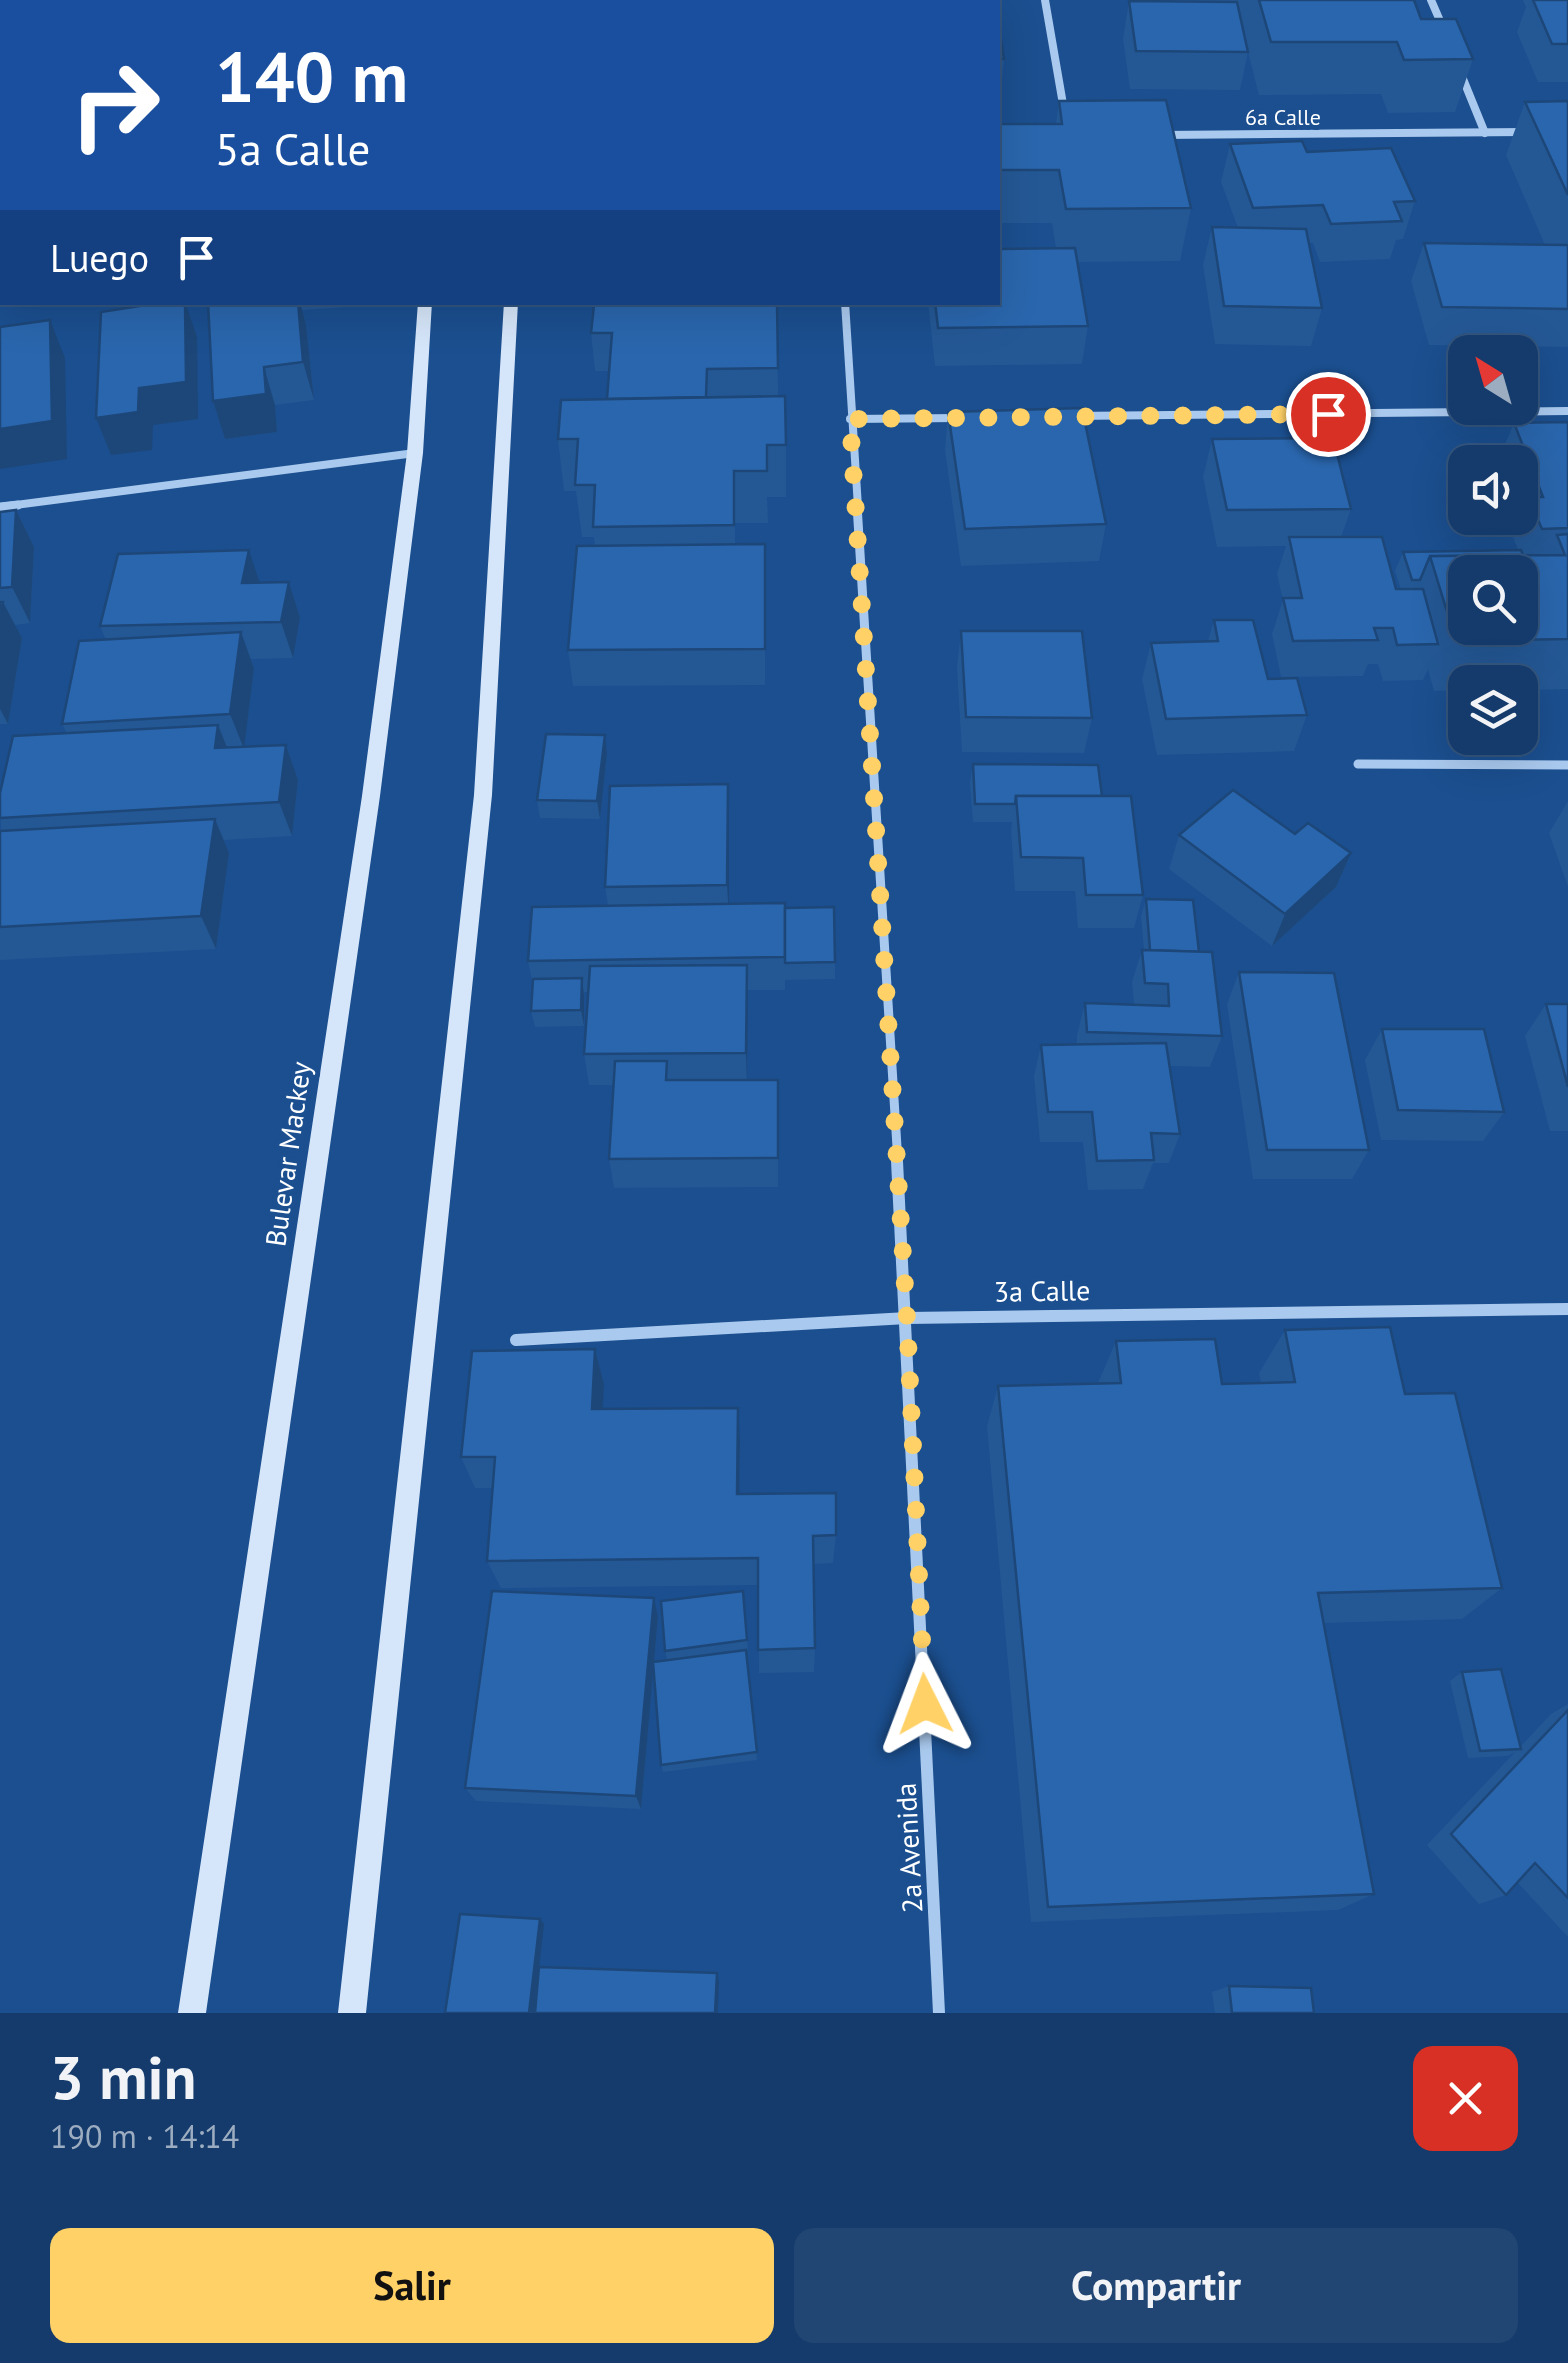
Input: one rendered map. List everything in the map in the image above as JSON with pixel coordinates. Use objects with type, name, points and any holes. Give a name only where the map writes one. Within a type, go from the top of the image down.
[{"type":"main road","name":"Bulevar Mackey","points":[[192,2013],[371,796],[415,453],[425,305]]},
{"type":"main road","points":[[352,2013],[482,794],[511,305]]},
{"type":"street","points":[[1046,0],[1065,116]]},
{"type":"street","points":[[1432,0],[1445,33]]},
{"type":"street","points":[[1458,66],[1486,133]]},
{"type":"street","name":"6a Calle","points":[[1148,135],[1535,132]]},
{"type":"street","name":"2a Avenida","points":[[845,305],[907,1318],[939,2013]]},
{"type":"street","points":[[1069,416],[1568,411]]},
{"type":"street","points":[[850,419],[969,418]]},
{"type":"street","points":[[0,507],[415,453]]},
{"type":"street","points":[[1358,764],[1568,766]]},
{"type":"street","name":"3a Calle","points":[[516,1340],[907,1318],[1568,1308]]},
{"type":"building","points":[[1259,0],[1414,0],[1421,19],[1456,19],[1473,59],[1404,60],[1397,42],[1271,42]]},
{"type":"building","points":[[1533,0],[1568,0],[1568,44],[1552,44]]},
{"type":"building","points":[[1129,1],[1237,2],[1248,52],[1136,51]]},
{"type":"building","points":[[1166,100],[1191,208],[1066,209],[1059,170],[1000,170],[1000,124],[1062,124],[1059,101]]},
{"type":"building","points":[[1568,101],[1568,195],[1525,102]]},
{"type":"building","points":[[1302,141],[1307,152],[1391,148],[1415,201],[1394,202],[1402,221],[1331,224],[1323,205],[1253,208],[1230,144]]},
{"type":"building","points":[[1212,227],[1306,229],[1322,308],[1224,306]]},
{"type":"building","points":[[1424,243],[1568,245],[1568,309],[1442,307]]},
{"type":"building","points":[[1075,248],[1088,326],[938,328],[935,305],[1000,305],[1000,249]]},
{"type":"building","points":[[146,305],[185,305],[186,382],[139,388],[138,412],[96,418],[101,312]]},
{"type":"building","points":[[208,305],[298,305],[303,362],[264,367],[266,394],[213,401]]},
{"type":"building","points":[[594,305],[777,305],[778,368],[707,369],[706,397],[607,399],[612,333],[591,333]]},
{"type":"building","points":[[50,320],[52,421],[0,429],[0,327]]},
{"type":"building","points":[[785,396],[786,445],[767,445],[767,471],[734,471],[734,525],[593,527],[595,485],[575,485],[578,439],[558,439],[561,400]]},
{"type":"building","points":[[1082,408],[1106,524],[965,529],[948,412]]},
{"type":"building","points":[[1568,422],[1568,528],[1542,529],[1538,520],[1538,497],[1543,497],[1538,484],[1538,445],[1523,445],[1515,425]]},
{"type":"building","points":[[1333,438],[1351,509],[1227,510],[1212,439]]},
{"type":"building","points":[[16,510],[12,587],[0,588],[0,512]]},
{"type":"building","points":[[1568,534],[1568,639],[1538,640],[1538,555],[1565,555],[1557,535]]},
{"type":"building","points":[[1289,537],[1382,537],[1396,589],[1423,589],[1438,644],[1397,645],[1393,628],[1374,628],[1378,640],[1293,641],[1283,598],[1302,598]]},
{"type":"building","points":[[765,544],[765,649],[568,650],[577,546]]},
{"type":"building","points":[[249,550],[242,583],[289,582],[281,622],[100,626],[118,554]]},
{"type":"building","points":[[1521,550],[1523,555],[1430,556],[1420,580],[1412,580],[1403,552]]},
{"type":"building","points":[[1430,556],[1448,556],[1448,615]]},
{"type":"building","points":[[1214,620],[1253,620],[1268,679],[1297,678],[1307,715],[1166,719],[1151,643],[1218,641]]},
{"type":"building","points":[[961,631],[1082,631],[1092,718],[966,717]]},
{"type":"building","points":[[241,632],[230,714],[62,724],[79,641]]},
{"type":"building","points":[[218,725],[215,748],[286,745],[279,802],[0,818],[0,793],[13,736]]},
{"type":"building","points":[[546,734],[605,735],[597,801],[537,800]]},
{"type":"building","points":[[973,764],[1098,765],[1102,796],[1016,796],[1015,804],[975,804]]},
{"type":"building","points":[[728,784],[727,885],[605,887],[610,786]]},
{"type":"building","points":[[1233,790],[1295,834],[1308,823],[1351,853],[1285,914],[1179,835]]},
{"type":"building","points":[[1016,796],[1131,796],[1143,895],[1086,895],[1083,858],[1021,857]]},
{"type":"building","points":[[215,819],[201,916],[0,927],[0,831]]},
{"type":"building","points":[[1146,899],[1193,900],[1199,952],[1150,950]]},
{"type":"building","points":[[785,903],[785,957],[528,961],[532,907]]},
{"type":"building","points":[[834,907],[835,962],[785,963],[785,908]]},
{"type":"building","points":[[1142,950],[1212,952],[1222,1036],[1087,1032],[1085,1003],[1169,1006],[1168,984],[1145,983]]},
{"type":"building","points":[[747,965],[746,1053],[584,1054],[590,966]]},
{"type":"building","points":[[1239,972],[1334,973],[1369,1150],[1267,1150]]},
{"type":"building","points":[[582,978],[581,1010],[531,1011],[533,979]]},
{"type":"building","points":[[1546,1004],[1568,1004],[1568,1087]]},
{"type":"building","points":[[1382,1029],[1484,1029],[1504,1112],[1398,1110]]},
{"type":"building","points":[[1166,1043],[1180,1134],[1151,1133],[1154,1160],[1097,1161],[1092,1112],[1048,1112],[1041,1045]]},
{"type":"building","points":[[615,1061],[667,1061],[666,1080],[778,1080],[778,1158],[609,1159]]},
{"type":"building","points":[[1390,1327],[1405,1394],[1455,1393],[1502,1588],[1318,1593],[1374,1894],[1048,1907],[998,1386],[1121,1383],[1116,1341],[1215,1339],[1222,1384],[1295,1382],[1285,1330]]},
{"type":"building","points":[[595,1349],[592,1409],[738,1408],[737,1494],[836,1493],[836,1535],[813,1536],[815,1648],[758,1650],[758,1558],[487,1561],[495,1457],[461,1457],[472,1351]]},
{"type":"building","points":[[492,1591],[654,1598],[636,1796],[465,1788]]},
{"type":"building","points":[[743,1591],[747,1640],[665,1651],[661,1601]]},
{"type":"building","points":[[746,1650],[757,1752],[661,1765],[653,1662]]},
{"type":"building","points":[[1501,1669],[1521,1749],[1480,1751],[1462,1672]]},
{"type":"building","points":[[1568,1710],[1568,1898],[1535,1863],[1506,1895],[1451,1834]]},
{"type":"building","points":[[460,1914],[540,1919],[529,2013],[445,2013]]},
{"type":"building","points":[[539,1967],[717,1973],[715,2013],[535,2013]]},
{"type":"building","points":[[1229,1986],[1311,1988],[1314,2013],[1232,2013]]},
{"type":"route","points":[[925,1704],[907,1318],[850,419],[1328,414]]}]
